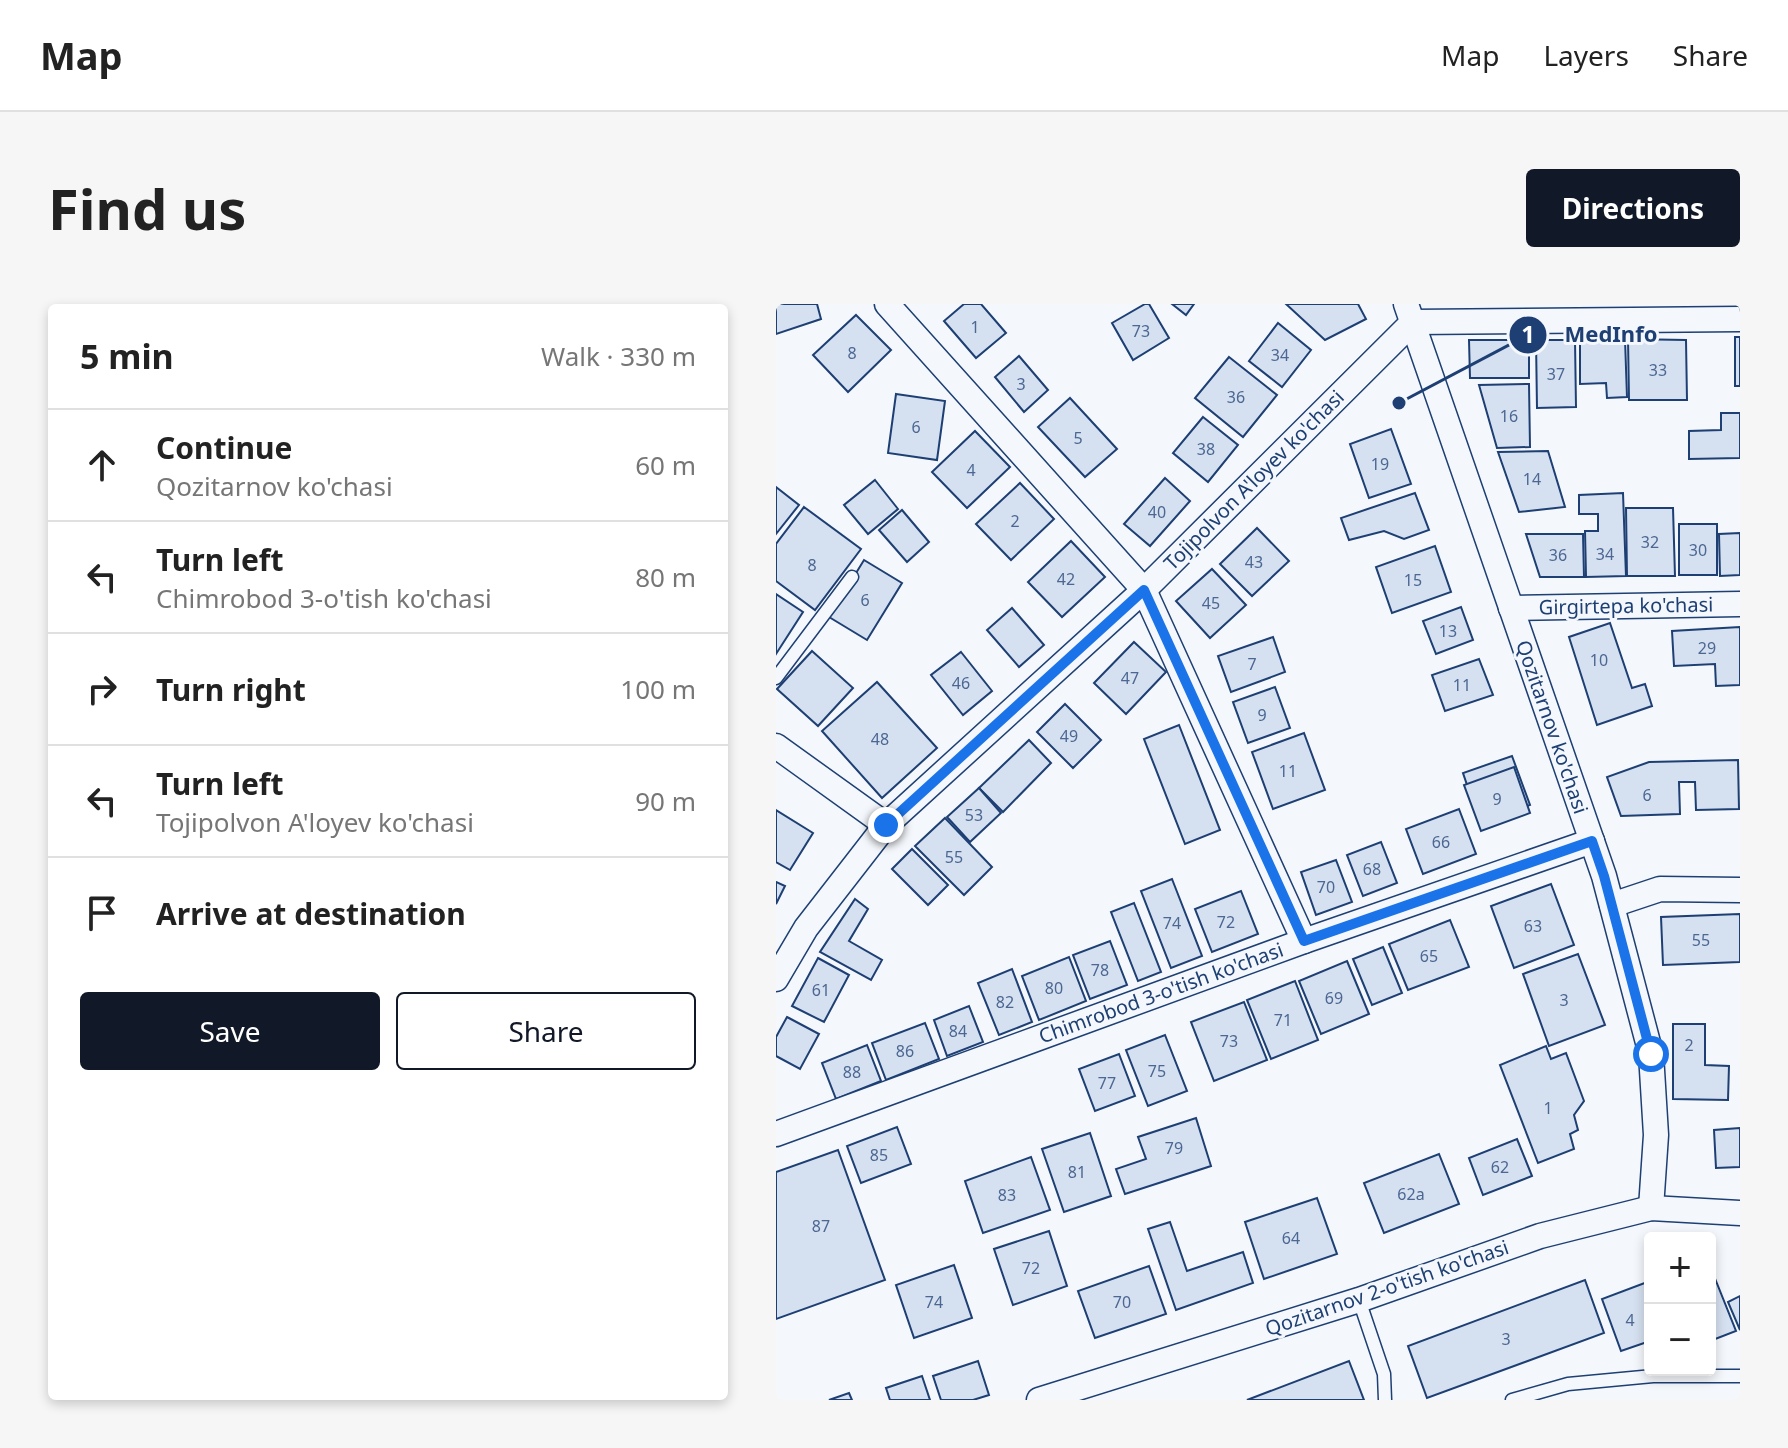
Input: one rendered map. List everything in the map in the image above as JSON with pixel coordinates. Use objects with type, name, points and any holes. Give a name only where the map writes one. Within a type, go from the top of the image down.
[{"type":"street","points":[[887,304],[1144,590],[1304,941]]},
{"type":"street","points":[[1409,313],[1740,319]]},
{"type":"street","name":"Tojipolvon A'loyev ko'chasi","points":[[776,979],[806,928],[886,825],[1144,590],[1409,313]]},
{"type":"street","name":"Qozitarnov ko'chasi","points":[[1409,313],[1612,905],[1651,1054],[1656,1135],[1651,1208]]},
{"type":"street","name":"Girgirtepa ko'chasi","points":[[1511,608],[1740,604]]},
{"type":"street","points":[[776,746],[886,825]]},
{"type":"street","name":"Chimrobod 3-o'tish ko'chasi","points":[[776,1134],[1304,941],[1592,841]]},
{"type":"street","points":[[1612,905],[1660,889],[1740,890]]},
{"type":"street","name":"Qozitarnov 2-o'tish ko'chasi","points":[[1039,1400],[1359,1300],[1540,1236],[1651,1208],[1740,1213]]},
{"type":"lane","points":[[776,678],[852,577]]},
{"type":"lane","points":[[1359,1300],[1384,1374],[1385,1400]]},
{"type":"lane","points":[[1512,1400],[1568,1384],[1653,1376],[1740,1376]]},
{"type":"building","points":[[776,304],[817,304],[821,319],[776,334]]},
{"type":"building","points":[[964,304],[981,304],[1006,333],[976,358],[944,321]]},
{"type":"building","points":[[1149,304],[1169,338],[1133,360],[1112,323]]},
{"type":"building","points":[[1172,304],[1194,304],[1186,315]]},
{"type":"building","points":[[1286,304],[1358,304],[1366,319],[1325,340]]},
{"type":"building","points":[[856,315],[891,350],[848,392],[813,355]]},
{"type":"building","points":[[1278,323],[1311,350],[1282,387],[1249,361]]},
{"type":"building","points":[[1735,337],[1740,337],[1740,386],[1735,386]]},
{"type":"building","points":[[1625,339],[1627,397],[1607,398],[1606,383],[1580,384],[1580,340]]},
{"type":"building","points":[[1628,339],[1686,340],[1687,400],[1629,400]]},
{"type":"building","points":[[1469,340],[1529,340],[1529,378],[1470,378]]},
{"type":"building","points":[[1536,340],[1575,340],[1576,407],[1537,408]]},
{"type":"building","points":[[1019,356],[1048,390],[1024,412],[995,377]]},
{"type":"building","points":[[1229,357],[1277,395],[1243,437],[1195,398]]},
{"type":"building","points":[[1529,384],[1530,447],[1497,448],[1479,385]]},
{"type":"building","points":[[896,394],[945,401],[937,460],[888,453]]},
{"type":"building","points":[[1070,398],[1117,449],[1085,477],[1038,427]]},
{"type":"building","points":[[1721,413],[1740,413],[1740,458],[1689,459],[1689,431],[1721,430]]},
{"type":"building","points":[[1203,417],[1238,445],[1208,482],[1173,453]]},
{"type":"building","points":[[1391,429],[1411,484],[1369,498],[1350,444]]},
{"type":"building","points":[[975,431],[1010,467],[967,508],[932,472]]},
{"type":"building","points":[[1548,451],[1565,507],[1519,512],[1498,452]]},
{"type":"building","points":[[1165,478],[1190,501],[1150,546],[1124,524]]},
{"type":"building","points":[[875,480],[898,509],[868,534],[844,505]]},
{"type":"building","points":[[1020,483],[1054,519],[1011,560],[976,524]]},
{"type":"building","points":[[776,487],[799,505],[776,534]]},
{"type":"building","points":[[1415,493],[1429,530],[1404,539],[1384,531],[1349,540],[1341,518]]},
{"type":"building","points":[[1623,493],[1626,576],[1586,577],[1585,531],[1598,531],[1598,514],[1579,514],[1579,495]]},
{"type":"building","points":[[804,507],[861,549],[815,610],[776,581],[776,544]]},
{"type":"building","points":[[1626,508],[1673,508],[1675,576],[1627,576]]},
{"type":"building","points":[[902,510],[929,542],[907,562],[879,530]]},
{"type":"building","points":[[1679,524],[1717,524],[1717,575],[1679,575]]},
{"type":"building","points":[[1257,528],[1289,561],[1252,596],[1220,564]]},
{"type":"building","points":[[1740,533],[1740,575],[1720,576],[1719,534]]},
{"type":"building","points":[[1526,534],[1583,534],[1584,577],[1540,577]]},
{"type":"building","points":[[1071,541],[1105,577],[1062,617],[1028,582]]},
{"type":"building","points":[[1435,546],[1451,592],[1392,613],[1376,567]]},
{"type":"building","points":[[864,560],[902,583],[867,640],[829,617]]},
{"type":"building","points":[[1212,569],[1246,605],[1210,638],[1176,601]]},
{"type":"building","points":[[776,594],[803,612],[776,654]]},
{"type":"building","points":[[1461,607],[1473,640],[1436,654],[1423,621]]},
{"type":"building","points":[[1012,608],[1044,645],[1019,667],[987,630]]},
{"type":"building","points":[[1610,623],[1632,688],[1645,684],[1652,706],[1597,725],[1569,637]]},
{"type":"building","points":[[1740,627],[1740,685],[1716,686],[1715,664],[1674,666],[1672,631]]},
{"type":"building","points":[[1273,637],[1285,672],[1231,692],[1218,656]]},
{"type":"building","points":[[1134,642],[1166,672],[1126,714],[1094,683]]},
{"type":"building","points":[[812,651],[853,688],[818,726],[777,689]]},
{"type":"building","points":[[961,652],[992,691],[963,715],[931,675]]},
{"type":"building","points":[[1479,659],[1493,695],[1445,711],[1432,675]]},
{"type":"building","points":[[877,682],[937,748],[882,798],[822,731]]},
{"type":"building","points":[[1275,687],[1290,728],[1248,743],[1233,702]]},
{"type":"building","points":[[1065,704],[1101,740],[1073,768],[1037,732]]},
{"type":"building","points":[[1179,725],[1220,830],[1185,844],[1144,739]]},
{"type":"building","points":[[1304,733],[1325,790],[1273,809],[1252,752]]},
{"type":"building","points":[[1029,740],[1051,763],[1003,812],[979,788]]},
{"type":"building","points":[[1512,756],[1530,805],[1480,823],[1463,773]]},
{"type":"building","points":[[1738,760],[1739,809],[1696,810],[1695,782],[1679,782],[1680,814],[1621,816],[1607,777],[1649,762]]},
{"type":"building","points":[[1514,767],[1530,813],[1481,831],[1464,785]]},
{"type":"building","points":[[979,788],[1001,813],[970,842],[947,817]]},
{"type":"building","points":[[1459,809],[1476,854],[1423,874],[1406,829]]},
{"type":"building","points":[[776,810],[813,833],[790,870],[776,862]]},
{"type":"building","points":[[945,818],[992,867],[964,895],[915,846]]},
{"type":"building","points":[[1381,842],[1397,883],[1363,896],[1347,855]]},
{"type":"building","points":[[912,849],[948,885],[928,905],[892,869]]},
{"type":"building","points":[[1336,860],[1352,902],[1316,915],[1301,872]]},
{"type":"building","points":[[1172,879],[1202,956],[1171,968],[1141,891]]},
{"type":"building","points":[[776,882],[785,886],[776,904]]},
{"type":"building","points":[[1551,884],[1574,945],[1514,968],[1491,906]]},
{"type":"building","points":[[1241,891],[1258,934],[1212,952],[1195,909]]},
{"type":"building","points":[[855,899],[868,909],[849,941],[882,960],[871,980],[820,952]]},
{"type":"building","points":[[1134,903],[1161,972],[1138,981],[1111,912]]},
{"type":"building","points":[[1740,914],[1740,962],[1663,965],[1661,917]]},
{"type":"building","points":[[1450,920],[1469,967],[1408,990],[1389,944]]},
{"type":"building","points":[[1110,941],[1127,985],[1090,999],[1073,955]]},
{"type":"building","points":[[1383,947],[1402,993],[1372,1005],[1353,959]]},
{"type":"building","points":[[1578,954],[1605,1025],[1549,1046],[1523,974]]},
{"type":"building","points":[[1069,957],[1086,1001],[1039,1020],[1022,976]]},
{"type":"building","points":[[818,958],[849,975],[824,1022],[792,1006]]},
{"type":"building","points":[[1347,961],[1369,1014],[1321,1034],[1299,981]]},
{"type":"building","points":[[1012,969],[1032,1022],[999,1035],[978,983]]},
{"type":"building","points":[[1295,981],[1318,1040],[1271,1059],[1247,1000]]},
{"type":"building","points":[[1244,1002],[1267,1060],[1214,1081],[1191,1022]]},
{"type":"building","points":[[969,1006],[983,1042],[947,1056],[934,1020]]},
{"type":"building","points":[[787,1017],[819,1034],[800,1069],[776,1056],[776,1037]]},
{"type":"building","points":[[925,1023],[939,1059],[886,1080],[872,1043]]},
{"type":"building","points":[[1673,1024],[1705,1024],[1705,1065],[1729,1066],[1728,1100],[1673,1099]]},
{"type":"building","points":[[1165,1035],[1187,1091],[1148,1106],[1126,1050]]},
{"type":"building","points":[[867,1045],[881,1081],[836,1099],[822,1063]]},
{"type":"building","points":[[1546,1046],[1551,1059],[1566,1053],[1584,1101],[1574,1115],[1578,1130],[1570,1134],[1574,1149],[1538,1163],[1500,1065]]},
{"type":"building","points":[[1119,1054],[1135,1096],[1095,1111],[1079,1069]]},
{"type":"building","points":[[1196,1118],[1211,1166],[1125,1194],[1116,1169],[1146,1159],[1138,1137]]},
{"type":"building","points":[[897,1127],[911,1164],[861,1183],[847,1146]]},
{"type":"building","points":[[1740,1128],[1740,1167],[1716,1168],[1714,1130]]},
{"type":"building","points":[[1090,1133],[1111,1196],[1064,1212],[1042,1149]]},
{"type":"building","points":[[1517,1139],[1532,1176],[1483,1195],[1469,1158]]},
{"type":"building","points":[[838,1150],[885,1280],[776,1319],[776,1172]]},
{"type":"building","points":[[1439,1154],[1459,1204],[1384,1233],[1364,1183]]},
{"type":"building","points":[[1031,1157],[1050,1210],[983,1233],[965,1181]]},
{"type":"building","points":[[1317,1198],[1337,1254],[1264,1279],[1245,1222]]},
{"type":"building","points":[[1170,1222],[1187,1271],[1243,1252],[1253,1283],[1176,1310],[1148,1229]]},
{"type":"building","points":[[1049,1231],[1067,1286],[1013,1305],[994,1249]]},
{"type":"building","points":[[954,1265],[972,1318],[914,1338],[896,1285]]},
{"type":"building","points":[[1149,1266],[1166,1314],[1095,1338],[1078,1291]]},
{"type":"building","points":[[1585,1280],[1604,1333],[1427,1398],[1408,1346]]},
{"type":"building","points":[[1716,1281],[1736,1331],[1716,1339]]},
{"type":"building","points":[[1644,1283],[1644,1343],[1621,1351],[1602,1299]]},
{"type":"building","points":[[1740,1296],[1740,1330],[1728,1302]]},
{"type":"building","points":[[978,1361],[989,1395],[973,1400],[941,1400],[933,1376]]},
{"type":"building","points":[[1349,1361],[1364,1400],[1247,1400]]},
{"type":"building","points":[[922,1376],[930,1400],[890,1400],[886,1388]]},
{"type":"building","points":[[849,1393],[852,1400],[829,1400]]},
{"type":"place","name":"MedInfo","points":[[1399,403]]},
{"type":"route","points":[[886,825],[1144,590],[1304,941],[1592,841],[1651,1054]]}]
